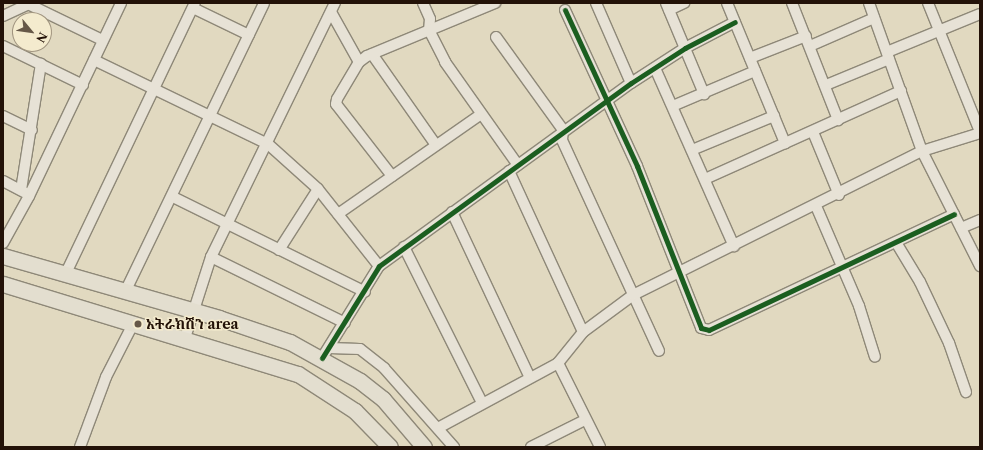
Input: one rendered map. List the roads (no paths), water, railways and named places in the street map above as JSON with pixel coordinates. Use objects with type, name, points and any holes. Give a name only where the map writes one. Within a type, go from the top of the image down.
[{"type":"main road","points":[[3,256],[194,310],[326,353],[383,399],[424,447]]},
{"type":"main road","points":[[3,284],[133,324],[185,338],[298,374],[355,411],[390,447]]},
{"type":"street","points":[[3,243],[29,196],[83,85],[102,40],[121,3]]},
{"type":"street","points":[[126,290],[173,198],[264,3]]},
{"type":"street","points":[[423,3],[430,19],[429,30],[514,168],[583,332]]},
{"type":"street","points":[[392,176],[336,104],[359,62],[372,54],[495,3]]},
{"type":"street","points":[[596,3],[631,83]]},
{"type":"street","points":[[684,3],[667,6],[704,94]]},
{"type":"street","points":[[727,3],[785,143]]},
{"type":"street","points":[[792,3],[826,86],[838,120]]},
{"type":"street","points":[[871,3],[874,18],[922,151],[980,266]]},
{"type":"street","points":[[438,428],[558,363],[583,332],[633,295],[677,271],[734,246],[839,195],[922,151],[980,132],[928,3]]},
{"type":"street","points":[[3,16],[30,4],[102,40]]},
{"type":"street","points":[[66,273],[194,5],[249,35]]},
{"type":"street","points":[[333,8],[359,62]]},
{"type":"street","points":[[185,338],[212,257],[333,8]]},
{"type":"street","points":[[565,10],[673,251],[677,271],[698,323],[709,330],[843,267],[897,244],[954,214]]},
{"type":"street","points":[[826,86],[939,30],[980,14]]},
{"type":"street","points":[[810,46],[874,18]]},
{"type":"street","points":[[326,353],[380,266],[514,168],[563,130],[631,83],[684,48],[735,22]]},
{"type":"street","points":[[750,58],[806,36]]},
{"type":"street","points":[[496,37],[563,130],[562,140],[659,351]]},
{"type":"street","points":[[3,46],[83,85]]},
{"type":"street","points":[[372,54],[436,145]]},
{"type":"street","points":[[94,60],[268,144],[318,189],[380,266]]},
{"type":"street","points":[[21,190],[32,130],[41,64]]},
{"type":"street","points":[[655,68],[674,105],[734,246]]},
{"type":"street","points":[[674,105],[704,94],[755,71]]},
{"type":"street","points":[[705,179],[813,132],[901,91]]},
{"type":"street","points":[[338,214],[480,115]]},
{"type":"street","points":[[3,116],[32,130]]},
{"type":"street","points":[[692,150],[774,116]]},
{"type":"street","points":[[813,132],[839,195]]},
{"type":"street","points":[[3,181],[29,196]]},
{"type":"street","points":[[279,250],[318,189]]},
{"type":"street","points":[[173,198],[365,292]]},
{"type":"street","points":[[816,206],[843,267],[875,357]]},
{"type":"street","points":[[452,212],[530,378]]},
{"type":"street","points":[[961,228],[980,220]]},
{"type":"street","points":[[897,244],[946,336],[966,392]]},
{"type":"street","points":[[404,247],[482,403]]},
{"type":"street","points":[[212,257],[345,323]]},
{"type":"street","points":[[80,447],[106,377],[133,324]]},
{"type":"street","points":[[326,353],[360,349],[384,368],[454,447]]},
{"type":"street","points":[[558,363],[585,420],[600,447]]},
{"type":"street","points":[[531,447],[585,420]]},
{"type":"place","name":"አትራክሽን area","points":[[138,324]]}]
